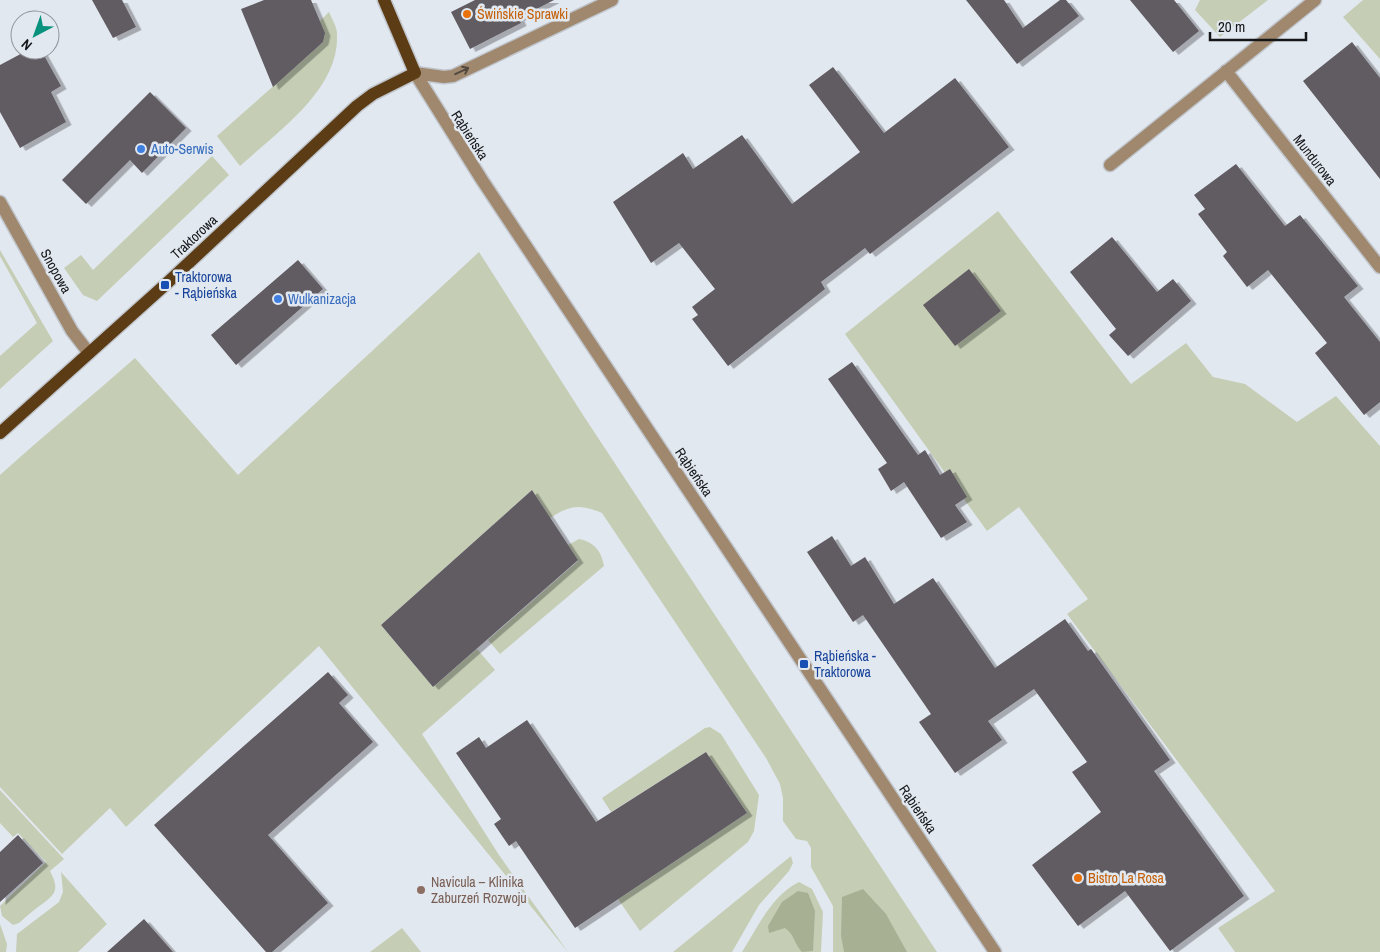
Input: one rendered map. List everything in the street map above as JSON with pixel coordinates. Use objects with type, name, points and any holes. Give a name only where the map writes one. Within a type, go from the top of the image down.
[{"type":"main road","name":"Rąbieńska","points":[[384,0],[415,73]]},
{"type":"main road","name":"Traktorowa","points":[[0,433],[357,106],[372,94],[415,73]]},
{"type":"street","points":[[415,73],[444,78],[453,76],[612,0]]},
{"type":"street","points":[[1110,165],[1315,0]]},
{"type":"street","name":"Mundurowa","points":[[1226,71],[1380,267]]},
{"type":"street","name":"Rąbieńska","points":[[415,73],[486,187],[995,952]]},
{"type":"street","name":"Snopowa","points":[[0,202],[72,331],[89,353]]},
{"type":"green space","points":[[1200,0],[1268,0],[1220,37],[1195,10]]},
{"type":"green space","points":[[1363,0],[1380,0],[1380,59],[1343,17]]},
{"type":"green space","points":[[329,12],[337,34],[335,54],[328,73],[304,108],[240,166],[217,136],[323,42],[320,21]]},
{"type":"green space","points":[[212,156],[229,175],[97,301],[83,295],[64,268],[81,255],[93,270]]},
{"type":"green space","points":[[998,211],[1131,384],[1186,343],[1213,377],[1245,384],[1297,422],[1336,396],[1380,446],[1380,952],[1235,952],[1218,928],[1275,891],[1067,614],[1088,599],[1019,507],[987,531],[845,334]]},
{"type":"green space","points":[[0,250],[53,341],[0,389],[0,356],[37,323],[0,256]]},
{"type":"green space","points":[[479,252],[583,415],[937,952],[833,952],[833,906],[811,867],[811,848],[807,841],[796,839],[783,821],[783,798],[780,784],[766,758],[602,513],[587,508],[575,507],[563,510],[550,518],[532,490],[381,625],[433,687],[477,649],[495,670],[422,734],[499,855],[568,952],[319,646],[126,827],[110,808],[62,854],[0,787],[0,475],[135,358],[238,475]]},
{"type":"green space","points":[[579,539],[589,542],[599,551],[604,566],[500,654],[488,640],[578,561],[568,545]]},
{"type":"green space","points":[[710,727],[721,734],[759,795],[754,831],[748,842],[640,931],[618,899],[747,813],[706,752],[611,812],[602,798],[705,728]]},
{"type":"green space","points":[[0,790],[64,859],[50,871],[55,884],[52,896],[19,923],[13,925],[2,916],[0,906],[46,862],[18,833],[13,837],[0,823]]},
{"type":"green space","points":[[791,856],[793,863],[789,871],[759,905],[732,952],[673,952]]},
{"type":"green space","points":[[61,872],[107,924],[78,952],[16,952],[17,934],[59,902],[63,892]]},
{"type":"green space","points":[[799,882],[812,889],[823,912],[821,952],[742,952],[773,904],[789,888]]},
{"type":"green space","points":[[863,889],[886,914],[907,952],[844,952],[841,936],[842,897]]},
{"type":"green space","points":[[798,891],[808,893],[815,911],[813,951],[802,952],[785,928],[769,933],[768,926],[782,902]]},
{"type":"green space","points":[[0,924],[7,944],[6,952],[0,952]]},
{"type":"green space","points":[[402,928],[421,952],[370,952]]},
{"type":"building","points":[[92,0],[122,0],[136,27],[113,38]]},
{"type":"building","points":[[264,0],[311,0],[325,33],[323,42],[273,87],[241,9]]},
{"type":"building","points":[[475,0],[554,0],[519,18],[521,23],[470,49],[451,12]]},
{"type":"building","points":[[966,0],[1004,0],[1023,28],[1060,0],[1066,0],[1079,16],[1017,64]]},
{"type":"building","points":[[1130,0],[1174,0],[1199,31],[1173,52]]},
{"type":"building","points":[[1352,42],[1380,78],[1380,179],[1303,81]]},
{"type":"building","points":[[10,60],[47,60],[61,86],[51,92],[66,122],[20,148],[0,112],[0,65]]},
{"type":"building","points":[[833,67],[884,133],[955,78],[1009,147],[870,254],[865,248],[821,282],[825,289],[728,366],[692,319],[698,315],[692,307],[715,289],[679,243],[651,263],[613,202],[683,153],[693,169],[742,135],[792,204],[860,152],[809,85]]},
{"type":"building","points":[[150,92],[186,128],[142,173],[130,160],[86,204],[62,180]]},
{"type":"building","points":[[1236,164],[1285,226],[1300,215],[1358,286],[1344,297],[1380,342],[1380,402],[1364,415],[1315,353],[1327,343],[1268,270],[1247,287],[1223,256],[1227,252],[1198,214],[1205,209],[1194,195]]},
{"type":"building","points":[[1112,237],[1157,292],[1173,279],[1191,301],[1128,356],[1109,335],[1116,329],[1070,272]]},
{"type":"building","points":[[298,260],[323,289],[236,365],[211,335]]},
{"type":"building","points":[[969,269],[1001,311],[955,346],[923,305]]},
{"type":"building","points":[[852,362],[918,455],[925,450],[940,475],[950,469],[967,497],[955,505],[967,522],[941,538],[904,482],[891,491],[878,469],[887,463],[828,379]]},
{"type":"building","points":[[532,490],[578,560],[433,687],[381,625]]},
{"type":"building","points":[[832,536],[851,566],[865,557],[894,604],[933,578],[995,668],[1065,619],[1088,651],[1091,649],[1170,760],[1154,771],[1244,896],[1170,951],[1125,891],[1078,926],[1032,865],[1101,812],[1072,772],[1087,762],[1034,689],[988,721],[1002,740],[955,773],[919,722],[931,714],[863,615],[853,622],[807,552]]},
{"type":"building","points":[[328,672],[348,695],[339,703],[373,742],[268,835],[328,903],[272,952],[266,952],[154,825]]},
{"type":"building","points":[[527,720],[596,822],[706,752],[747,813],[575,928],[516,841],[509,846],[494,824],[501,819],[456,753],[479,737],[486,748]]},
{"type":"building","points":[[18,835],[43,863],[0,902],[0,852]]},
{"type":"building","points":[[144,919],[173,952],[107,952]]},
{"type":"place","name":"Świńskie Sprawki","points":[[467,14]]},
{"type":"place","name":"Auto-Serwis","points":[[141,149]]},
{"type":"place","name":"Traktorowa - Rąbieńska","points":[[165,285]]},
{"type":"place","name":"Wulkanizacja","points":[[278,299]]},
{"type":"place","name":"Rąbieńska - Traktorowa","points":[[804,664]]},
{"type":"place","name":"Bistro La Rosa","points":[[1078,878]]},
{"type":"place","name":"Navicula – Klinika Zaburzeń Rozwoju","points":[[421,890]]}]
